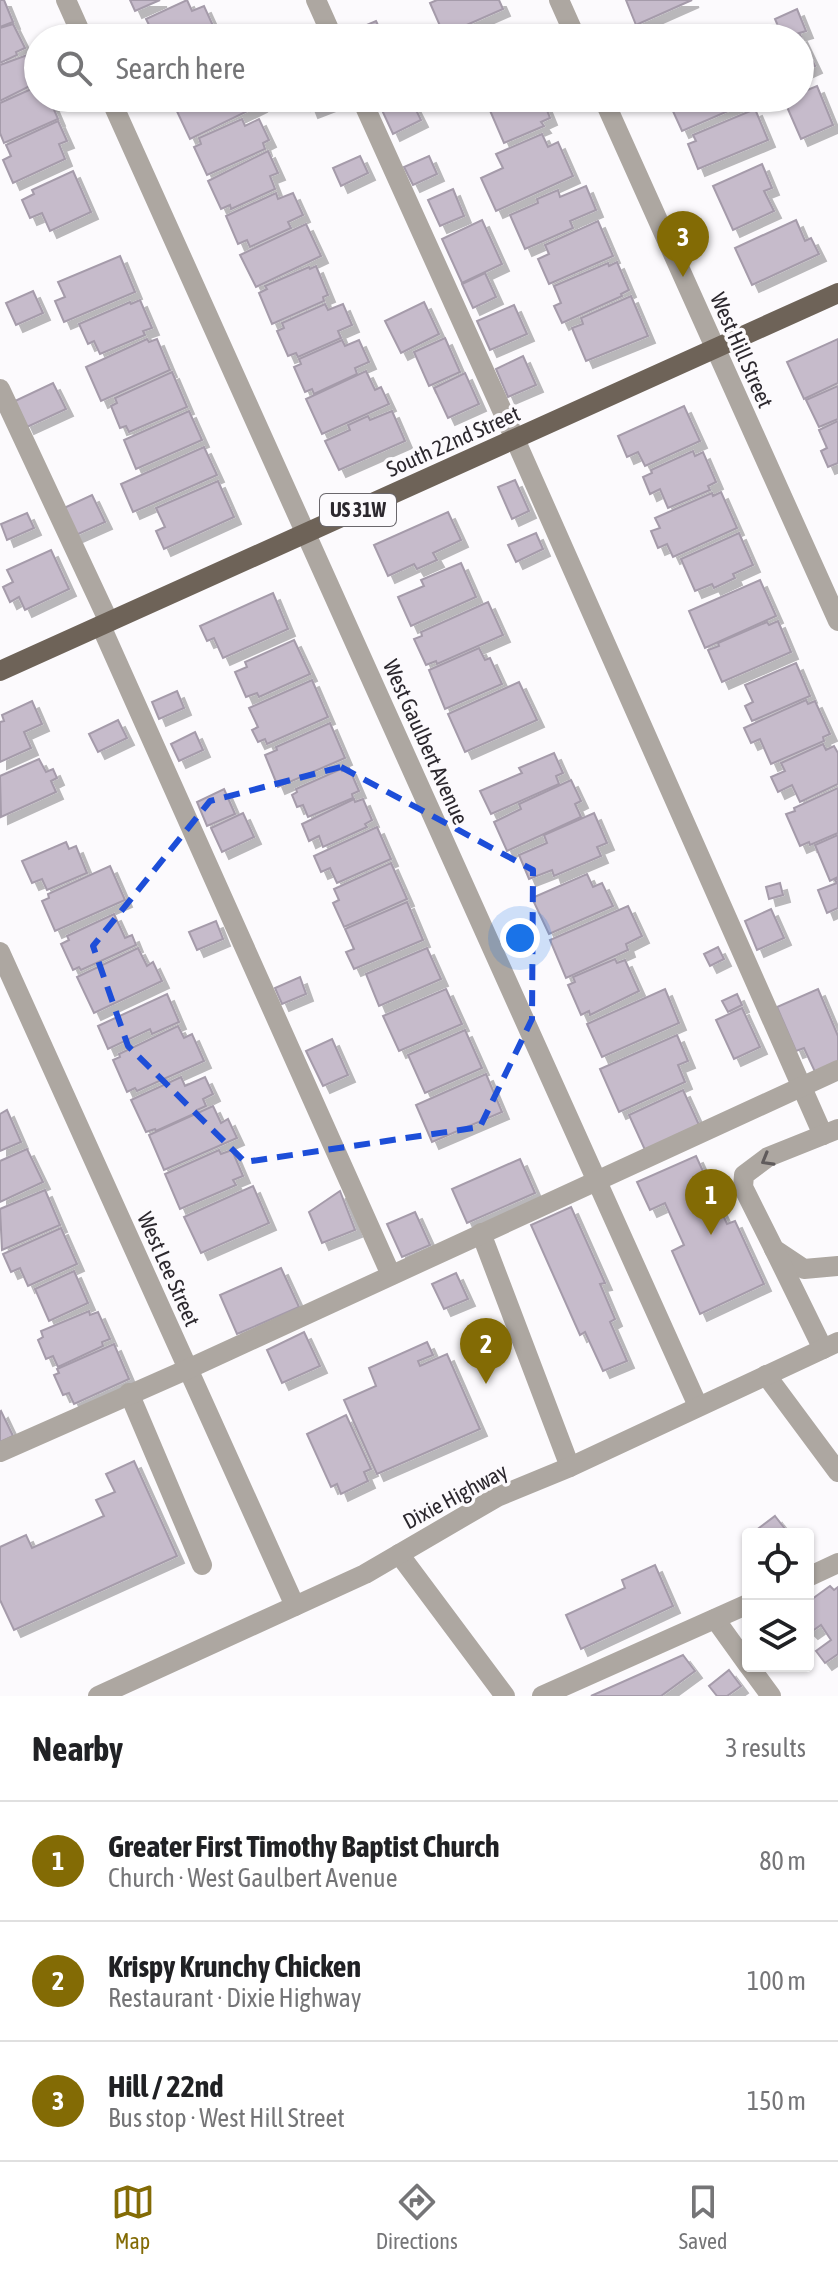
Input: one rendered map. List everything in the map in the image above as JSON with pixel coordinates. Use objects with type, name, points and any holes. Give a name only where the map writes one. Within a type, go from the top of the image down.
[{"type":"main road","name":"South 22nd Street","points":[[0,671],[838,293]]},
{"type":"street","points":[[66,0],[77,24]]},
{"type":"street","points":[[316,0],[327,24]]},
{"type":"street","points":[[559,0],[570,24]]},
{"type":"street","name":"West Gaulbert Avenue","points":[[116,112],[698,1406]]},
{"type":"street","points":[[367,112],[802,1086],[831,1132],[768,1157],[744,1175],[743,1187],[774,1249],[830,1346]]},
{"type":"street","name":"West Hill Street","points":[[609,112],[838,621]]},
{"type":"street","points":[[0,389],[391,1275]]},
{"type":"street","name":"West Lee Street","points":[[0,952],[295,1606]]},
{"type":"street","points":[[0,1452],[188,1369],[838,1070]]},
{"type":"street","points":[[481,1233],[570,1467]]},
{"type":"street","points":[[774,1249],[804,1269],[838,1266]]},
{"type":"street","name":"Dixie Highway","points":[[98,1696],[365,1574],[497,1497],[570,1467],[830,1346]]},
{"type":"street","points":[[766,1375],[838,1472]]},
{"type":"street","points":[[129,1393],[202,1565]]},
{"type":"street","points":[[399,1554],[505,1696]]},
{"type":"street","points":[[814,1574],[838,1563]]},
{"type":"street","points":[[542,1696],[742,1607]]},
{"type":"street","points":[[715,1619],[742,1657]]},
{"type":"street","points":[[753,1672],[771,1696]]},
{"type":"highlighted area","points":[[341,767],[533,870],[532,1019],[480,1127],[245,1162],[128,1046],[93,946],[210,801]]},
{"type":"building","points":[[0,0],[4,0],[13,22],[0,27]]},
{"type":"building","points":[[130,0],[160,0],[135,11]]},
{"type":"building","points":[[187,0],[192,11],[204,6],[212,24],[148,24],[146,19]]},
{"type":"building","points":[[437,0],[499,0],[503,9],[469,24],[439,24],[430,3]]},
{"type":"building","points":[[626,0],[692,0],[638,24]]},
{"type":"building","points":[[797,9],[803,24],[777,24],[775,19]]},
{"type":"building","points":[[13,24],[24,48],[0,63],[0,28]]},
{"type":"building","points":[[24,56],[24,89],[0,101],[0,65]]},
{"type":"building","points":[[817,86],[833,125],[801,139],[789,112],[814,112],[814,87]]},
{"type":"building","points":[[24,92],[24,112],[55,112],[58,119],[4,143],[0,133],[0,103]]},
{"type":"building","points":[[177,112],[246,112],[190,139]]},
{"type":"building","points":[[383,112],[417,112],[421,120],[393,134]]},
{"type":"building","points":[[491,112],[548,112],[550,118],[541,122],[544,126],[504,143]]},
{"type":"building","points":[[673,112],[726,112],[682,131]]},
{"type":"building","points":[[748,112],[756,112],[768,140],[698,169],[688,144],[696,141],[693,135]]},
{"type":"building","points":[[242,119],[245,126],[259,119],[269,140],[263,143],[265,149],[207,175],[194,147],[201,144],[199,138]]},
{"type":"building","points":[[58,121],[67,141],[59,144],[65,159],[13,183],[3,160],[11,156],[6,145]]},
{"type":"building","points":[[542,134],[548,147],[558,142],[573,176],[496,211],[481,178],[503,168],[496,154]]},
{"type":"building","points":[[268,151],[278,173],[270,176],[275,189],[231,209],[230,205],[221,209],[208,181]]},
{"type":"building","points":[[360,156],[368,173],[341,186],[333,168]]},
{"type":"building","points":[[429,156],[437,174],[413,185],[404,167]]},
{"type":"building","points":[[762,164],[772,188],[764,191],[774,211],[733,230],[713,186]]},
{"type":"building","points":[[73,171],[91,212],[50,231],[42,213],[30,218],[22,200],[34,194],[32,190]]},
{"type":"building","points":[[586,186],[596,210],[570,221],[573,228],[525,249],[510,215],[558,190],[560,197]]},
{"type":"building","points":[[453,189],[464,216],[440,226],[428,200]]},
{"type":"building","points":[[276,193],[278,199],[293,193],[303,215],[288,222],[291,228],[250,247],[247,240],[238,244],[226,216]]},
{"type":"building","points":[[482,220],[502,264],[462,283],[442,239]]},
{"type":"building","points":[[796,220],[805,241],[811,238],[819,254],[752,285],[735,248]]},
{"type":"building","points":[[598,221],[613,256],[549,284],[538,259],[549,254],[545,245]]},
{"type":"building","points":[[306,224],[321,256],[256,287],[240,255]]},
{"type":"building","points":[[120,256],[135,292],[64,322],[55,301],[65,297],[58,282]]},
{"type":"building","points":[[617,262],[629,290],[562,323],[554,306],[561,303],[554,286]]},
{"type":"building","points":[[316,266],[328,295],[323,297],[324,301],[272,324],[259,293],[267,289],[265,286]]},
{"type":"building","points":[[485,273],[496,297],[473,308],[462,284]]},
{"type":"building","points":[[33,291],[43,313],[16,325],[6,303]]},
{"type":"building","points":[[631,296],[648,336],[586,361],[572,328],[583,324],[581,318]]},
{"type":"building","points":[[140,300],[152,328],[143,331],[145,335],[100,354],[94,341],[88,344],[79,324]]},
{"type":"building","points":[[424,302],[439,334],[401,353],[385,321]]},
{"type":"building","points":[[325,304],[328,310],[343,304],[352,325],[338,331],[341,338],[298,357],[296,353],[288,356],[277,331],[284,328],[282,323]]},
{"type":"building","points":[[514,305],[527,334],[490,350],[477,321]]},
{"type":"building","points":[[445,338],[460,372],[429,386],[414,352]]},
{"type":"building","points":[[147,339],[149,342],[157,339],[170,370],[101,401],[86,367]]},
{"type":"building","points":[[838,339],[838,383],[804,399],[787,362]]},
{"type":"building","points":[[342,340],[345,346],[359,340],[369,362],[355,368],[357,374],[314,394],[312,389],[305,392],[294,367],[301,364],[299,359]]},
{"type":"building","points":[[523,356],[536,385],[508,397],[496,369]]},
{"type":"building","points":[[366,371],[375,390],[381,387],[389,404],[322,434],[306,399]]},
{"type":"building","points":[[172,372],[187,407],[129,432],[126,426],[120,428],[111,406],[117,403],[115,398]]},
{"type":"building","points":[[465,373],[479,404],[448,418],[434,388]]},
{"type":"building","points":[[53,383],[66,409],[27,427],[15,401]]},
{"type":"building","points":[[838,386],[838,419],[819,427],[806,400]]},
{"type":"building","points":[[684,406],[700,441],[645,466],[638,452],[627,457],[618,436]]},
{"type":"building","points":[[189,411],[202,440],[136,469],[124,440]]},
{"type":"building","points":[[392,411],[405,441],[339,470],[325,441],[350,430],[348,425],[368,416],[370,420]]},
{"type":"building","points":[[838,421],[838,463],[828,467],[821,451],[827,448],[819,430]]},
{"type":"building","points":[[204,447],[217,475],[133,512],[121,484]]},
{"type":"building","points":[[693,451],[695,456],[703,452],[716,482],[708,486],[710,490],[668,508],[660,489],[650,494],[643,477],[652,473],[651,470]]},
{"type":"building","points":[[515,480],[529,511],[512,519],[498,487]]},
{"type":"building","points":[[218,481],[234,517],[164,549],[156,531],[165,527],[156,508]]},
{"type":"building","points":[[721,492],[737,528],[673,557],[667,544],[658,548],[651,531],[660,528],[655,518]]},
{"type":"building","points":[[92,495],[105,522],[76,535],[64,508]]},
{"type":"building","points":[[448,512],[461,540],[433,553],[437,560],[417,569],[414,564],[388,576],[374,545]]},
{"type":"building","points":[[27,513],[34,528],[7,540],[1,524]]},
{"type":"building","points":[[536,533],[543,549],[516,562],[508,545]]},
{"type":"building","points":[[739,533],[753,565],[733,574],[735,578],[714,588],[712,584],[695,591],[681,559]]},
{"type":"building","points":[[51,550],[69,589],[25,610],[19,597],[10,602],[3,587],[13,582],[7,570]]},
{"type":"building","points":[[461,563],[476,597],[411,626],[398,597],[424,586],[421,580]]},
{"type":"building","points":[[760,580],[776,616],[705,648],[689,611]]},
{"type":"building","points":[[273,593],[288,629],[223,658],[214,638],[207,641],[200,626]]},
{"type":"building","points":[[488,602],[503,635],[437,664],[436,661],[426,665],[414,639],[422,636],[421,632]]},
{"type":"building","points":[[778,621],[791,652],[722,682],[708,650],[767,622],[769,625]]},
{"type":"building","points":[[294,640],[310,674],[259,697],[257,693],[246,697],[235,672],[247,667],[245,662]]},
{"type":"building","points":[[479,648],[485,660],[490,658],[502,684],[445,709],[429,670]]},
{"type":"building","points":[[796,663],[810,696],[752,721],[745,706],[753,702],[745,685]]},
{"type":"building","points":[[312,680],[328,717],[267,744],[265,739],[258,742],[252,730],[258,727],[249,708]]},
{"type":"building","points":[[519,682],[537,720],[465,752],[448,714]]},
{"type":"building","points":[[177,691],[184,708],[159,719],[152,702]]},
{"type":"building","points":[[806,700],[808,704],[815,701],[830,734],[823,737],[824,741],[771,764],[760,739],[751,743],[744,728]]},
{"type":"building","points":[[32,701],[42,724],[24,732],[31,748],[0,762],[2,715]]},
{"type":"building","points":[[118,720],[127,738],[98,752],[89,734]]},
{"type":"building","points":[[330,723],[345,758],[278,787],[265,755]]},
{"type":"building","points":[[195,732],[203,750],[179,761],[171,744]]},
{"type":"building","points":[[823,744],[826,750],[834,746],[838,753],[838,784],[800,802],[792,785],[778,792],[771,777],[785,771],[781,763]]},
{"type":"building","points":[[554,753],[563,773],[556,776],[559,784],[491,814],[480,791],[522,773],[519,768]]},
{"type":"building","points":[[39,759],[46,772],[53,769],[57,778],[51,781],[56,792],[1,817],[0,776]]},
{"type":"building","points":[[349,768],[359,791],[352,794],[353,798],[308,817],[303,805],[297,807],[292,795],[297,792],[296,789]]},
{"type":"building","points":[[571,780],[581,801],[575,804],[581,817],[507,851],[494,822],[521,809],[519,804]]},
{"type":"building","points":[[838,788],[838,833],[800,846],[786,814]]},
{"type":"building","points":[[224,789],[235,814],[207,826],[197,802]]},
{"type":"building","points":[[354,799],[355,802],[363,799],[372,820],[365,824],[367,827],[323,847],[319,836],[309,841],[302,824]]},
{"type":"building","points":[[243,813],[254,837],[222,852],[211,828]]},
{"type":"building","points":[[594,813],[607,843],[597,847],[601,856],[554,876],[552,870],[529,879],[519,855],[547,843],[544,835]]},
{"type":"building","points":[[377,827],[391,859],[337,883],[330,868],[321,872],[314,856]]},
{"type":"building","points":[[838,835],[838,877],[830,881],[815,845]]},
{"type":"building","points":[[66,842],[69,849],[76,846],[87,873],[47,890],[42,879],[32,883],[22,861]]},
{"type":"building","points":[[391,863],[407,899],[344,927],[333,903],[339,900],[334,889]]},
{"type":"building","points":[[110,866],[125,900],[55,931],[42,901],[49,898],[48,894]]},
{"type":"building","points":[[587,874],[593,887],[602,883],[613,906],[549,934],[532,898]]},
{"type":"building","points":[[838,878],[838,908],[827,913],[818,890],[837,883],[835,880]]},
{"type":"building","points":[[780,883],[783,895],[769,899],[766,887]]},
{"type":"building","points":[[407,902],[423,940],[354,969],[346,952],[354,949],[345,929]]},
{"type":"building","points":[[628,906],[642,936],[626,944],[628,950],[566,978],[550,940]]},
{"type":"building","points":[[771,909],[784,938],[757,950],[745,921]]},
{"type":"building","points":[[114,914],[125,938],[132,935],[136,945],[81,970],[79,967],[73,970],[61,944],[69,940],[67,936]]},
{"type":"building","points":[[216,921],[223,939],[197,950],[189,932]]},
{"type":"building","points":[[718,947],[724,959],[710,966],[704,954]]},
{"type":"building","points":[[138,948],[147,966],[153,962],[162,981],[94,1013],[77,977]]},
{"type":"building","points":[[427,948],[441,979],[379,1006],[366,974]]},
{"type":"building","points":[[615,959],[617,963],[625,960],[639,991],[590,1015],[589,1011],[581,1015],[568,985],[575,982],[573,977]]},
{"type":"building","points":[[300,977],[306,994],[282,1004],[275,988]]},
{"type":"building","points":[[446,989],[462,1024],[399,1051],[383,1016]]},
{"type":"building","points":[[665,989],[679,1023],[602,1057],[587,1024]]},
{"type":"building","points":[[818,989],[838,1036],[838,1064],[816,1074],[804,1048],[796,1051],[777,1007]]},
{"type":"building","points":[[167,994],[179,1022],[152,1034],[150,1029],[108,1049],[98,1026]]},
{"type":"building","points":[[737,994],[742,1005],[728,1012],[722,1001]]},
{"type":"building","points":[[742,1008],[760,1047],[734,1059],[716,1020]]},
{"type":"building","points":[[178,1026],[184,1038],[192,1034],[204,1061],[137,1091],[135,1088],[127,1092],[113,1060],[120,1057],[119,1054]]},
{"type":"building","points":[[465,1030],[482,1068],[425,1093],[408,1055]]},
{"type":"building","points":[[677,1035],[688,1061],[678,1065],[685,1082],[619,1112],[600,1069]]},
{"type":"building","points":[[332,1039],[348,1075],[323,1086],[306,1051]]},
{"type":"building","points":[[486,1074],[502,1112],[432,1142],[416,1105]]},
{"type":"building","points":[[181,1077],[185,1086],[205,1077],[213,1094],[203,1099],[206,1106],[156,1131],[146,1132],[131,1100]]},
{"type":"building","points":[[683,1090],[699,1125],[645,1150],[629,1115]]},
{"type":"building","points":[[213,1106],[221,1123],[228,1119],[237,1138],[164,1170],[149,1135]]},
{"type":"building","points":[[7,1110],[21,1142],[0,1151],[0,1114]]},
{"type":"building","points":[[27,1149],[43,1182],[0,1202],[0,1161]]},
{"type":"building","points":[[219,1150],[221,1154],[232,1150],[243,1176],[233,1180],[236,1185],[180,1209],[165,1174]]},
{"type":"building","points":[[696,1156],[727,1224],[735,1221],[764,1284],[700,1314],[672,1251],[684,1245],[665,1203],[650,1210],[637,1182]]},
{"type":"building","points":[[520,1159],[535,1193],[467,1223],[452,1189]]},
{"type":"building","points":[[253,1186],[269,1223],[201,1253],[184,1217]]},
{"type":"building","points":[[45,1190],[60,1225],[2,1250],[0,1209]]},
{"type":"building","points":[[340,1191],[355,1230],[322,1243],[309,1212]]},
{"type":"building","points":[[571,1207],[605,1283],[600,1284],[615,1319],[610,1322],[627,1361],[603,1371],[585,1332],[580,1335],[531,1225]]},
{"type":"building","points":[[415,1212],[430,1245],[402,1257],[387,1224]]},
{"type":"building","points":[[61,1228],[77,1264],[28,1286],[20,1268],[11,1272],[3,1254]]},
{"type":"building","points":[[281,1268],[299,1307],[237,1334],[220,1295]]},
{"type":"building","points":[[74,1271],[88,1303],[49,1321],[35,1289]]},
{"type":"building","points":[[456,1273],[468,1299],[444,1309],[432,1284]]},
{"type":"building","points":[[89,1311],[90,1315],[98,1312],[110,1339],[102,1342],[103,1346],[58,1367],[53,1356],[46,1359],[38,1340],[43,1337],[41,1331]]},
{"type":"building","points":[[304,1332],[320,1366],[282,1383],[267,1350]]},
{"type":"building","points":[[427,1342],[433,1355],[418,1361],[420,1366],[447,1354],[480,1429],[377,1474],[344,1400],[376,1386],[369,1368]]},
{"type":"building","points":[[114,1344],[129,1379],[74,1404],[69,1393],[63,1395],[54,1375],[59,1373],[57,1369]]},
{"type":"building","points":[[0,1412],[13,1436],[0,1442]]},
{"type":"building","points":[[346,1415],[371,1469],[364,1472],[368,1481],[341,1494],[337,1484],[331,1487],[307,1434]]},
{"type":"building","points":[[134,1461],[177,1556],[14,1630],[0,1600],[0,1547],[26,1535],[32,1548],[104,1516],[96,1500],[115,1492],[106,1474]]},
{"type":"building","points":[[775,1516],[784,1528],[759,1528]]},
{"type":"building","points":[[655,1565],[673,1606],[581,1649],[566,1615],[625,1588],[622,1580]]},
{"type":"building","points":[[830,1586],[834,1590],[838,1587],[838,1654],[825,1663],[816,1651],[831,1640],[821,1625],[814,1630],[814,1598]]},
{"type":"building","points":[[683,1655],[695,1671],[661,1696],[591,1696]]},
{"type":"building","points":[[729,1670],[741,1686],[727,1696],[717,1696],[709,1686]]},
{"type":"place","name":"Hill / 22nd","points":[[683,277]]},
{"type":"place","name":"Greater First Timothy Baptist Church","points":[[711,1235]]},
{"type":"place","name":"Krispy Krunchy Chicken","points":[[486,1384]]}]
